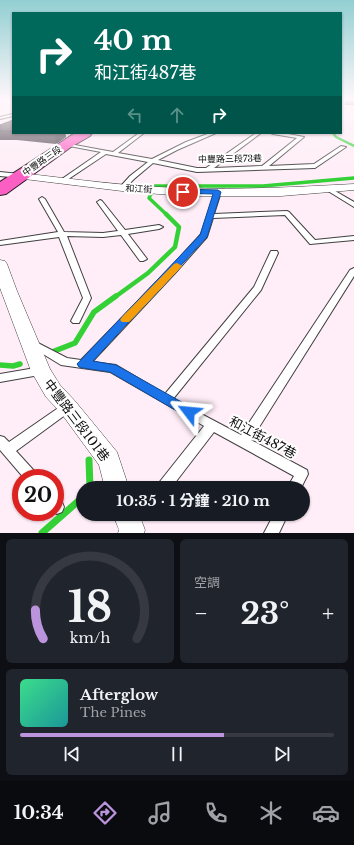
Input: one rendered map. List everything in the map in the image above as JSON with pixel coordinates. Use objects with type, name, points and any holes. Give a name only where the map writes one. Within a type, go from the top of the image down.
[{"type":"main road","name":"中豐路三段","points":[[0,190],[66,144],[83,134]]},
{"type":"street","name":"和江街","points":[[20,176],[122,188],[218,192],[281,192],[330,190],[354,187]]},
{"type":"street","name":"中豐路三段101巷","points":[[0,264],[8,291],[31,342],[41,370],[53,391],[68,407],[109,460],[115,481]]},
{"type":"street","points":[[129,521],[132,530],[131,533]]},
{"type":"lane","points":[[113,154],[141,134]]},
{"type":"lane","points":[[122,188],[134,174],[154,160],[173,149],[211,134]]},
{"type":"lane","points":[[208,169],[258,134]]},
{"type":"lane","points":[[286,134],[300,135]]},
{"type":"lane","points":[[263,168],[300,135]]},
{"type":"lane","name":"中豐路三段73巷","points":[[66,144],[113,154],[154,160],[188,169],[315,166],[343,147]]},
{"type":"lane","points":[[62,181],[105,152]]},
{"type":"lane","points":[[0,174],[20,176]]},
{"type":"lane","points":[[330,190],[354,205]]},
{"type":"lane","points":[[83,364],[174,269],[204,235],[218,192]]},
{"type":"lane","points":[[42,199],[62,234],[87,298],[76,321]]},
{"type":"lane","points":[[100,202],[143,259]]},
{"type":"lane","points":[[210,216],[287,213],[313,242],[354,238]]},
{"type":"lane","points":[[0,243],[62,234],[103,235],[159,227]]},
{"type":"lane","points":[[166,400],[258,288],[274,253]]},
{"type":"lane","points":[[243,442],[354,270]]},
{"type":"lane","name":"和江街487巷","points":[[31,342],[65,362],[112,368],[166,400],[302,474],[298,481]]},
{"type":"lane","points":[[0,378],[41,370]]},
{"type":"lane","points":[[24,469],[4,446],[68,407]]},
{"type":"lane","points":[[168,481],[212,425]]},
{"type":"lane","points":[[272,533],[278,521]]},
{"type":"building","points":[[0,125],[12,125],[12,131],[0,131]]},
{"type":"waterway","points":[[334,134],[336,137],[354,146]]},
{"type":"waterway","points":[[155,186],[263,186],[354,178]]},
{"type":"waterway","points":[[151,194],[149,198],[167,215]]},
{"type":"waterway","points":[[115,297],[148,273],[175,247],[179,227],[167,215]]},
{"type":"waterway","points":[[52,352],[75,343],[94,312],[116,296]]},
{"type":"waterway","points":[[0,365],[13,366],[20,364]]},
{"type":"waterway","points":[[89,460],[90,481]]},
{"type":"waterway","points":[[42,533],[76,503]]},
{"type":"slow traffic","points":[[126,320],[177,266]]},
{"type":"route","points":[[183,192],[218,192],[204,235],[174,269],[83,364],[112,368],[189,412]]}]
